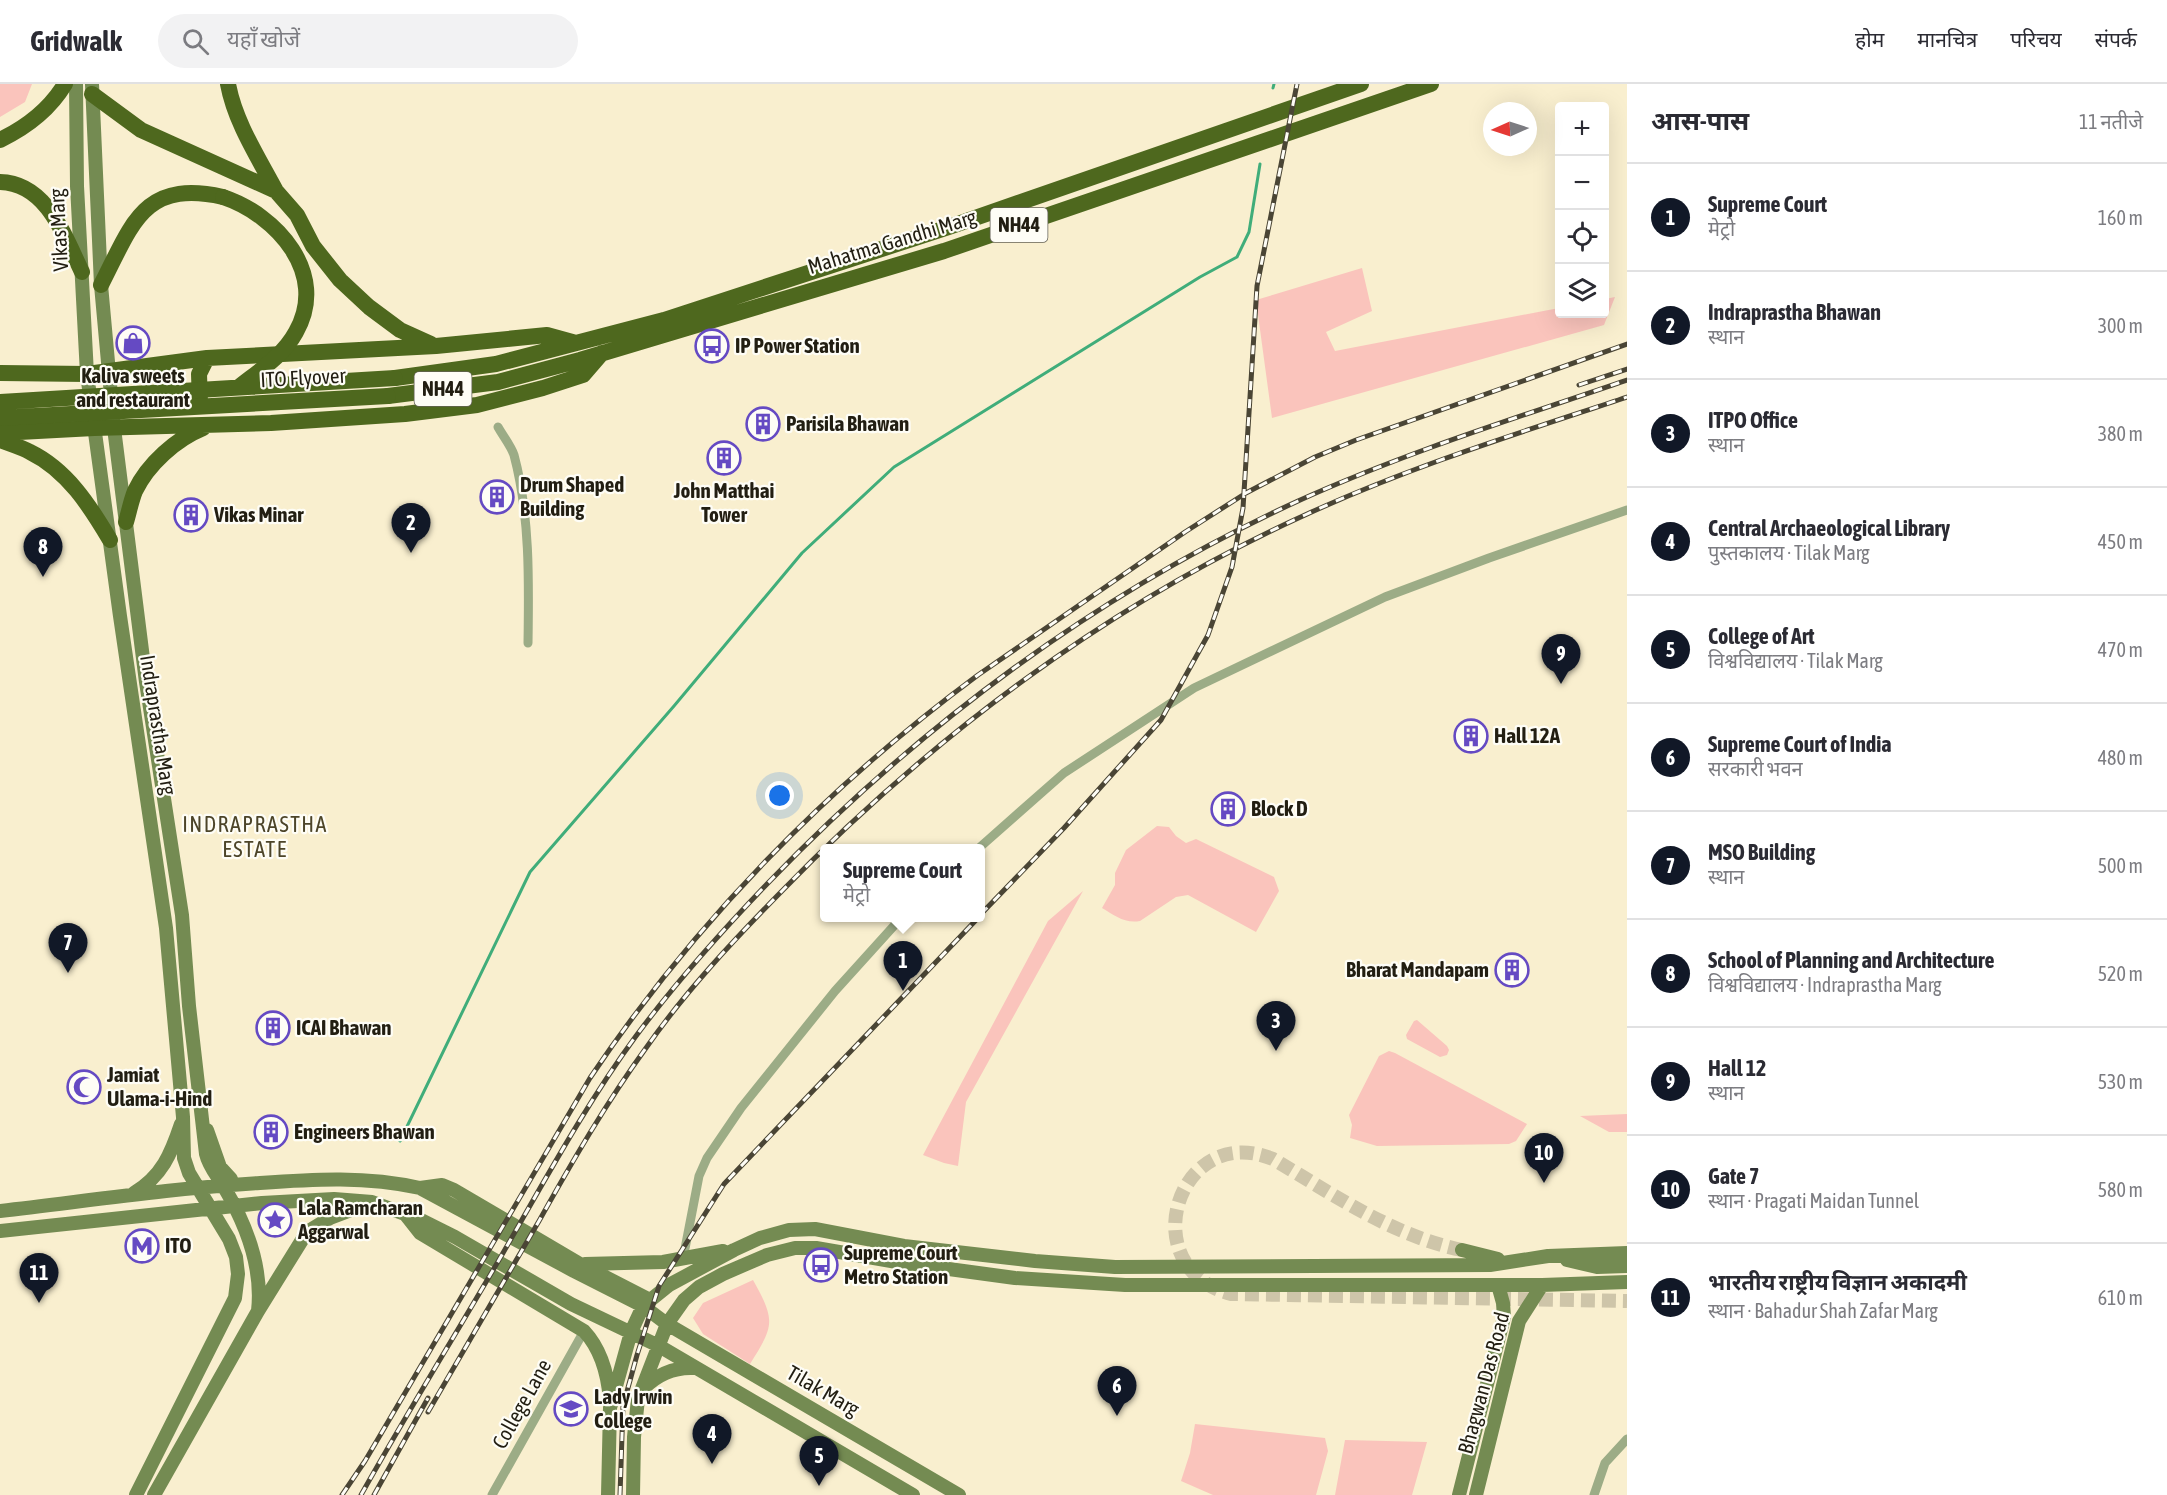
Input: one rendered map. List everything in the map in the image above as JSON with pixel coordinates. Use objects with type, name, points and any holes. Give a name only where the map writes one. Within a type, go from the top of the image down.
[{"type":"highway","points":[[0,140],[34,119],[55,101],[65,84]]},
{"type":"highway","points":[[228,84],[230,97],[251,146],[276,191],[297,215],[313,246],[340,280],[369,307],[400,330],[436,346]]},
{"type":"highway","name":"Mahatma Gandhi Marg","points":[[580,344],[664,320],[949,227],[1361,84]]},
{"type":"highway","name":"Mahatma Gandhi Marg","points":[[603,353],[944,251],[1431,84]]},
{"type":"highway","points":[[92,89],[141,130],[276,191]]},
{"type":"highway","points":[[0,182],[20,186],[47,206],[58,221],[82,272]]},
{"type":"highway","points":[[101,285],[135,223],[155,202],[169,195],[204,193],[241,204],[271,224],[288,242],[297,257],[304,278],[306,302],[296,332],[276,357],[239,387]]},
{"type":"highway","points":[[0,372],[87,374],[207,358],[436,346],[548,334],[580,344]]},
{"type":"highway","name":"ITO Flyover","points":[[0,402],[395,378],[496,364],[580,344]]},
{"type":"highway","points":[[0,433],[271,423],[405,414],[477,405],[583,375],[603,353]]},
{"type":"highway","name":"ITO Flyover","points":[[0,418],[388,396],[498,382],[603,353]]},
{"type":"highway","points":[[207,358],[199,374],[199,397],[202,411],[210,424]]},
{"type":"highway","points":[[126,522],[135,491],[156,462],[181,438],[210,424]]},
{"type":"highway","points":[[0,440],[31,452],[69,480],[110,540]]},
{"type":"main road","name":"Vikas Marg","points":[[76,84],[77,186],[87,374]]},
{"type":"main road","name":"Vikas Marg","points":[[92,89],[101,285],[114,428]]},
{"type":"main road","name":"Indraprastha Marg","points":[[87,374],[166,928],[183,1117],[184,1158],[189,1173],[229,1239],[236,1257],[238,1274],[235,1298],[136,1495]]},
{"type":"main road","name":"Indraprastha Marg","points":[[114,428],[146,682],[182,915],[189,1006],[208,1162],[234,1206],[256,1263],[260,1279],[258,1311]]},
{"type":"main road","points":[[201,1116],[220,1167],[229,1178],[238,1184]]},
{"type":"main road","points":[[130,1196],[161,1170],[173,1146],[183,1117]]},
{"type":"main road","points":[[0,1211],[223,1185],[339,1178],[395,1182],[420,1188],[562,1265],[647,1303]]},
{"type":"main road","points":[[420,1188],[442,1185],[454,1190],[647,1303]]},
{"type":"main road","name":"Tilak Marg","points":[[0,1231],[234,1206],[334,1198],[372,1202],[455,1237],[571,1304],[659,1346],[913,1495]]},
{"type":"main road","points":[[154,1495],[258,1311],[307,1232],[330,1218],[372,1202]]},
{"type":"main road","points":[[405,1214],[420,1233],[584,1331],[596,1348],[608,1383],[610,1408],[608,1495]]},
{"type":"main road","points":[[610,1408],[631,1332],[647,1303],[669,1285],[734,1250],[760,1238],[789,1230],[815,1229],[904,1246],[1035,1261],[1115,1267],[1490,1265],[1548,1256],[1627,1253]]},
{"type":"main road","points":[[760,1238],[765,1256]]},
{"type":"main road","points":[[633,1495],[634,1437],[640,1393],[667,1324],[684,1300],[699,1287],[765,1256],[795,1248],[816,1248],[897,1262],[1016,1278],[1125,1285],[1542,1285],[1627,1282]]},
{"type":"main road","points":[[580,1264],[652,1263],[734,1250]]},
{"type":"main road","points":[[1462,1250],[1492,1258],[1516,1261]]},
{"type":"main road","points":[[1548,1256],[1597,1267],[1627,1266]]},
{"type":"main road","name":"Bhagwan Das Road","points":[[1459,1495],[1504,1317],[1498,1285]]},
{"type":"main road","name":"Bhagwan Das Road","points":[[1476,1495],[1519,1321],[1542,1285]]},
{"type":"main road","name":"Tilak Marg","points":[[647,1303],[667,1324],[958,1495]]},
{"type":"main road","points":[[563,1318],[571,1304]]},
{"type":"main road","points":[[640,1393],[651,1381],[666,1372],[684,1368],[696,1369]]},
{"type":"main road","points":[[1486,1386],[1503,1390]]},
{"type":"main road","points":[[610,1435],[611,1429],[624,1424],[632,1430],[634,1437]]},
{"type":"street","points":[[498,427],[513,453],[524,512],[529,593],[528,643]]},
{"type":"street","points":[[985,844],[1064,773],[1194,688],[1385,597],[1627,510]]},
{"type":"street","points":[[683,1258],[699,1176],[707,1158],[741,1108],[835,991],[898,922]]},
{"type":"street","name":"College Lane","points":[[492,1495],[584,1331]]},
{"type":"street","points":[[1594,1495],[1605,1463],[1627,1438]]},
{"type":"shaded area","points":[[0,84],[32,84],[25,102],[0,117]]},
{"type":"shaded area","points":[[1362,268],[1372,311],[1326,332],[1335,351],[1555,309],[1555,318],[1607,318],[1604,325],[1272,418],[1256,300]]},
{"type":"shaded area","points":[[1615,297],[1609,312],[1609,298]]},
{"type":"shaded area","points":[[1157,826],[1169,827],[1186,843],[1196,839],[1274,877],[1279,891],[1256,932],[1188,895],[1176,897],[1135,922],[1115,916],[1102,908],[1115,885],[1115,873],[1126,850]]},
{"type":"shaded area","points":[[1083,891],[966,1102],[958,1166],[923,1155],[1048,921]]},
{"type":"shaded area","points":[[1417,1020],[1447,1046],[1449,1050],[1447,1055],[1440,1057],[1407,1039],[1406,1035],[1414,1021]]},
{"type":"shaded area","points":[[1389,1051],[1527,1124],[1516,1141],[1509,1144],[1377,1146],[1350,1138],[1352,1125],[1349,1115],[1379,1056]]},
{"type":"shaded area","points":[[1627,1114],[1627,1132],[1609,1132],[1580,1116]]},
{"type":"shaded area","points":[[753,1280],[766,1305],[769,1323],[764,1341],[750,1364],[703,1334],[693,1318],[703,1303]]},
{"type":"shaded area","points":[[1195,1424],[1325,1438],[1328,1451],[1316,1495],[1213,1495],[1181,1481],[1190,1453]]},
{"type":"shaded area","points":[[1345,1440],[1427,1442],[1412,1495],[1335,1495]]},
{"type":"waterway","points":[[1273,88],[1274,84]]},
{"type":"waterway","points":[[400,1141],[530,872],[674,706],[802,553],[894,467],[1200,277],[1237,257],[1249,232],[1260,164]]},
{"type":"tunnel","points":[[1462,1250],[1437,1244],[1388,1225],[1273,1159],[1240,1153],[1212,1160],[1192,1178],[1179,1202],[1175,1230],[1182,1256],[1200,1279],[1231,1294],[1627,1301]]},
{"type":"railway","points":[[985,910],[1064,828],[1161,720],[1208,635],[1232,567],[1243,508],[1257,286],[1297,84]]},
{"type":"railway","points":[[342,1495],[365,1461],[590,1078],[630,1021],[673,965],[767,860],[869,763],[978,675],[1185,532],[1246,493],[1315,457],[1356,440],[1627,344]]},
{"type":"railway","points":[[1579,385],[1627,369]]},
{"type":"railway","points":[[361,1495],[566,1143],[636,1036],[683,977],[750,902],[825,826],[886,770],[949,717],[1015,667],[1152,577],[1224,537],[1298,501],[1379,467],[1627,380]]},
{"type":"railway","points":[[830,844],[897,782],[960,729],[1091,633],[1161,590],[1305,515],[1384,481],[1627,397]]},
{"type":"railway","points":[[428,1412],[590,1133],[631,1069],[661,1027],[710,968],[761,912],[820,854]]},
{"type":"railway","points":[[620,1495],[623,1406],[659,1286],[724,1184],[974,922]]},
{"type":"railway","points":[[374,1495],[428,1398]]},
{"type":"place","name":"Kaliva sweets and restaurant","points":[[133,343]]},
{"type":"place","name":"IP Power Station","points":[[712,346]]},
{"type":"place","name":"Parisila Bhawan","points":[[763,424]]},
{"type":"place","name":"John Matthai Tower","points":[[724,458]]},
{"type":"place","name":"Drum Shaped Building","points":[[497,497]]},
{"type":"place","name":"Vikas Minar","points":[[191,515]]},
{"type":"place","name":"Indraprastha Bhawan","points":[[411,553]]},
{"type":"place","name":"School of Planning and Architecture","points":[[43,577]]},
{"type":"place","name":"Hall 12","points":[[1561,684]]},
{"type":"place","name":"Hall 12A","points":[[1471,736]]},
{"type":"place","name":"Block D","points":[[1228,809]]},
{"type":"place","name":"Bharat Mandapam","points":[[1512,970]]},
{"type":"place","name":"MSO Building","points":[[68,973]]},
{"type":"place","name":"Supreme Court","points":[[903,991]]},
{"type":"place","name":"ICAI Bhawan","points":[[273,1028]]},
{"type":"place","name":"ITPO Office","points":[[1276,1051]]},
{"type":"place","name":"Jamiat Ulama-i-Hind","points":[[84,1087]]},
{"type":"place","name":"Engineers Bhawan","points":[[271,1132]]},
{"type":"place","name":"Gate 7","points":[[1544,1183]]},
{"type":"place","name":"Lala Ramcharan Aggarwal","points":[[275,1220]]},
{"type":"place","name":"ITO","points":[[142,1246]]},
{"type":"place","name":"Supreme Court‌ Metro Station","points":[[821,1265]]},
{"type":"place","name":"भारतीय राष्ट्रीय विज्ञान अकादमी","points":[[39,1303]]},
{"type":"place","name":"Lady Irwin College","points":[[571,1409]]},
{"type":"place","name":"Supreme Court of India","points":[[1117,1416]]},
{"type":"place","name":"Central Archaeological Library","points":[[712,1464]]},
{"type":"place","name":"College of Art","points":[[819,1486]]},
{"type":"district","name":"INDRAPRASTHA ESTATE","points":[[255,836]]}]
